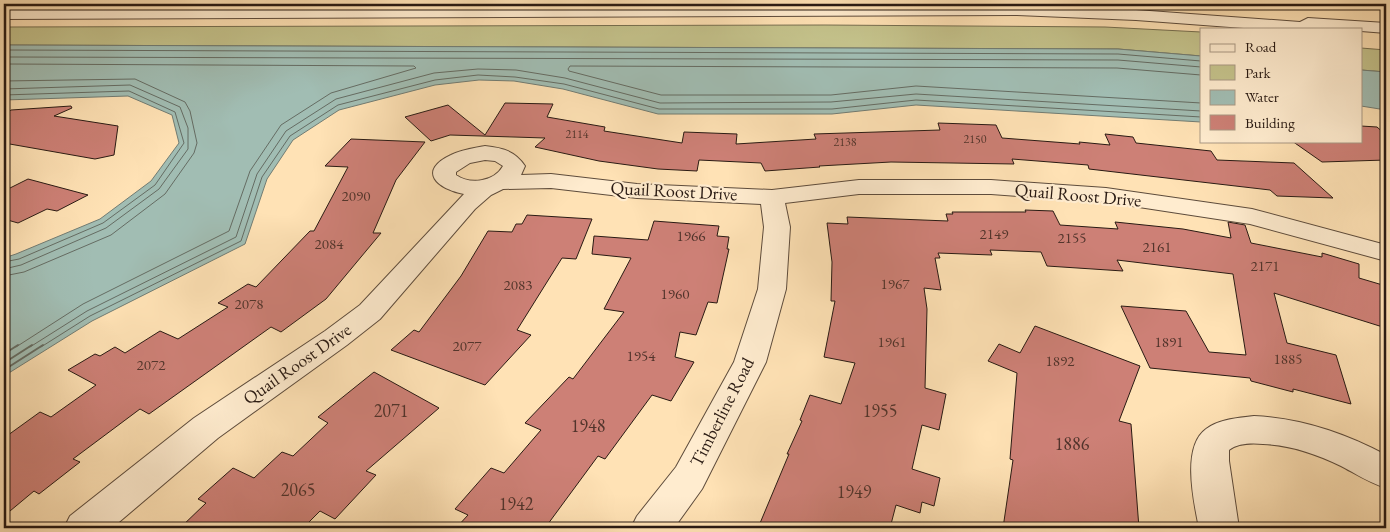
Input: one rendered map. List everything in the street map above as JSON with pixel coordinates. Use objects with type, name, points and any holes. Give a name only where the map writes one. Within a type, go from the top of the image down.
[{"type":"street","points":[[4,14],[1017,10],[1386,28]]},
{"type":"street","points":[[1252,22],[1315,28]]},
{"type":"street","points":[[1362,32],[1386,34]]},
{"type":"street","name":"Quail Roost Drive","points":[[84,528],[206,428],[336,338],[370,312],[405,276],[466,204],[482,190],[498,182],[551,181],[637,191],[772,197],[860,188],[991,187],[1106,195],[1252,217],[1386,253]]},
{"type":"street","name":"Timberline Road","points":[[651,528],[689,478],[750,362],[772,289],[776,227],[772,197]]},
{"type":"street","points":[[1218,528],[1210,464],[1212,447],[1222,435],[1247,430],[1279,432],[1317,441],[1360,458],[1386,473]]},
{"type":"green space","points":[[4,4],[296,4],[4,6]]},
{"type":"green space","points":[[1299,4],[1386,4],[1386,9]]},
{"type":"green space","points":[[825,25],[1105,27],[1200,32],[1200,56],[1118,49],[4,45],[4,27]]},
{"type":"green space","points":[[1362,48],[1386,50],[1386,72],[1362,70]]},
{"type":"water","points":[[4,45],[1118,49],[1200,56],[1200,122],[916,105],[832,114],[658,114],[563,89],[514,81],[479,80],[435,85],[339,110],[293,140],[267,179],[245,244],[92,321],[4,376],[4,258],[100,219],[151,181],[179,143],[172,115],[128,96],[4,100]]},
{"type":"water","points":[[1362,70],[1386,72],[1386,110],[1362,106]]},
{"type":"building","points":[[505,103],[553,104],[547,117],[605,127],[604,131],[682,143],[684,132],[737,134],[736,144],[816,139],[814,134],[940,130],[938,123],[996,125],[1002,138],[1080,144],[1079,142],[1110,145],[1105,134],[1133,137],[1136,143],[1211,151],[1217,160],[1294,163],[1333,198],[1277,196],[1270,190],[1089,169],[1088,165],[1012,159],[1014,164],[891,162],[765,171],[761,163],[699,160],[697,171],[658,169],[599,161],[535,147],[545,138],[450,135],[431,141],[405,117],[448,105],[485,135]]},
{"type":"building","points":[[71,106],[72,108],[54,116],[118,126],[114,155],[95,159],[4,143],[4,116],[11,110]]},
{"type":"building","points":[[1362,126],[1377,127],[1386,135],[1386,160],[1322,162],[1293,142],[1362,142]]},
{"type":"building","points":[[351,139],[425,142],[396,180],[373,233],[381,233],[326,299],[281,332],[271,327],[149,414],[140,409],[73,459],[80,462],[39,494],[34,491],[4,516],[4,438],[40,412],[51,417],[96,385],[68,370],[95,354],[100,356],[115,347],[125,353],[160,331],[178,339],[228,307],[218,303],[248,284],[256,287],[310,231],[314,231],[348,167],[325,166]]},
{"type":"building","points":[[28,179],[88,195],[57,211],[47,209],[18,223],[4,219],[4,191]]},
{"type":"building","points":[[1025,210],[1053,211],[1060,225],[1118,229],[1115,222],[1183,229],[1231,238],[1228,222],[1245,225],[1251,243],[1322,257],[1322,253],[1359,264],[1359,278],[1386,286],[1386,328],[1274,293],[1287,343],[1336,355],[1351,404],[1293,389],[1293,392],[1251,381],[1250,378],[1150,368],[1121,306],[1186,311],[1209,352],[1246,355],[1233,274],[1117,260],[1123,271],[1047,266],[1041,252],[990,250],[992,255],[938,253],[940,258],[935,258],[941,290],[924,288],[927,309],[925,388],[946,394],[939,430],[922,425],[912,469],[940,478],[934,506],[922,502],[920,513],[896,505],[890,528],[758,528],[802,421],[800,420],[810,395],[841,404],[855,363],[824,357],[835,301],[831,301],[832,262],[827,223],[848,224],[847,217],[948,221],[946,214],[953,214],[952,212],[1026,212]]},
{"type":"building","points":[[527,215],[592,219],[576,259],[562,258],[517,330],[531,335],[485,385],[391,350],[414,330],[419,332],[461,276],[488,231],[512,232],[516,224],[522,224]]},
{"type":"building","points":[[654,221],[719,226],[717,236],[729,237],[727,249],[729,249],[717,303],[708,302],[696,335],[680,332],[675,357],[694,362],[671,401],[652,395],[605,459],[598,456],[545,528],[456,528],[468,515],[455,509],[491,468],[504,473],[541,430],[525,423],[569,377],[573,379],[624,312],[604,309],[631,258],[592,254],[594,236],[648,240]]},
{"type":"building","points":[[1035,326],[1140,366],[1119,421],[1131,424],[1139,528],[1003,528],[1013,460],[1010,459],[1017,373],[988,361],[999,344],[1020,353]]},
{"type":"building","points":[[374,372],[439,408],[366,471],[376,475],[335,519],[320,511],[303,528],[180,528],[206,503],[198,499],[233,468],[254,478],[282,452],[293,456],[328,423],[318,417]]}]
